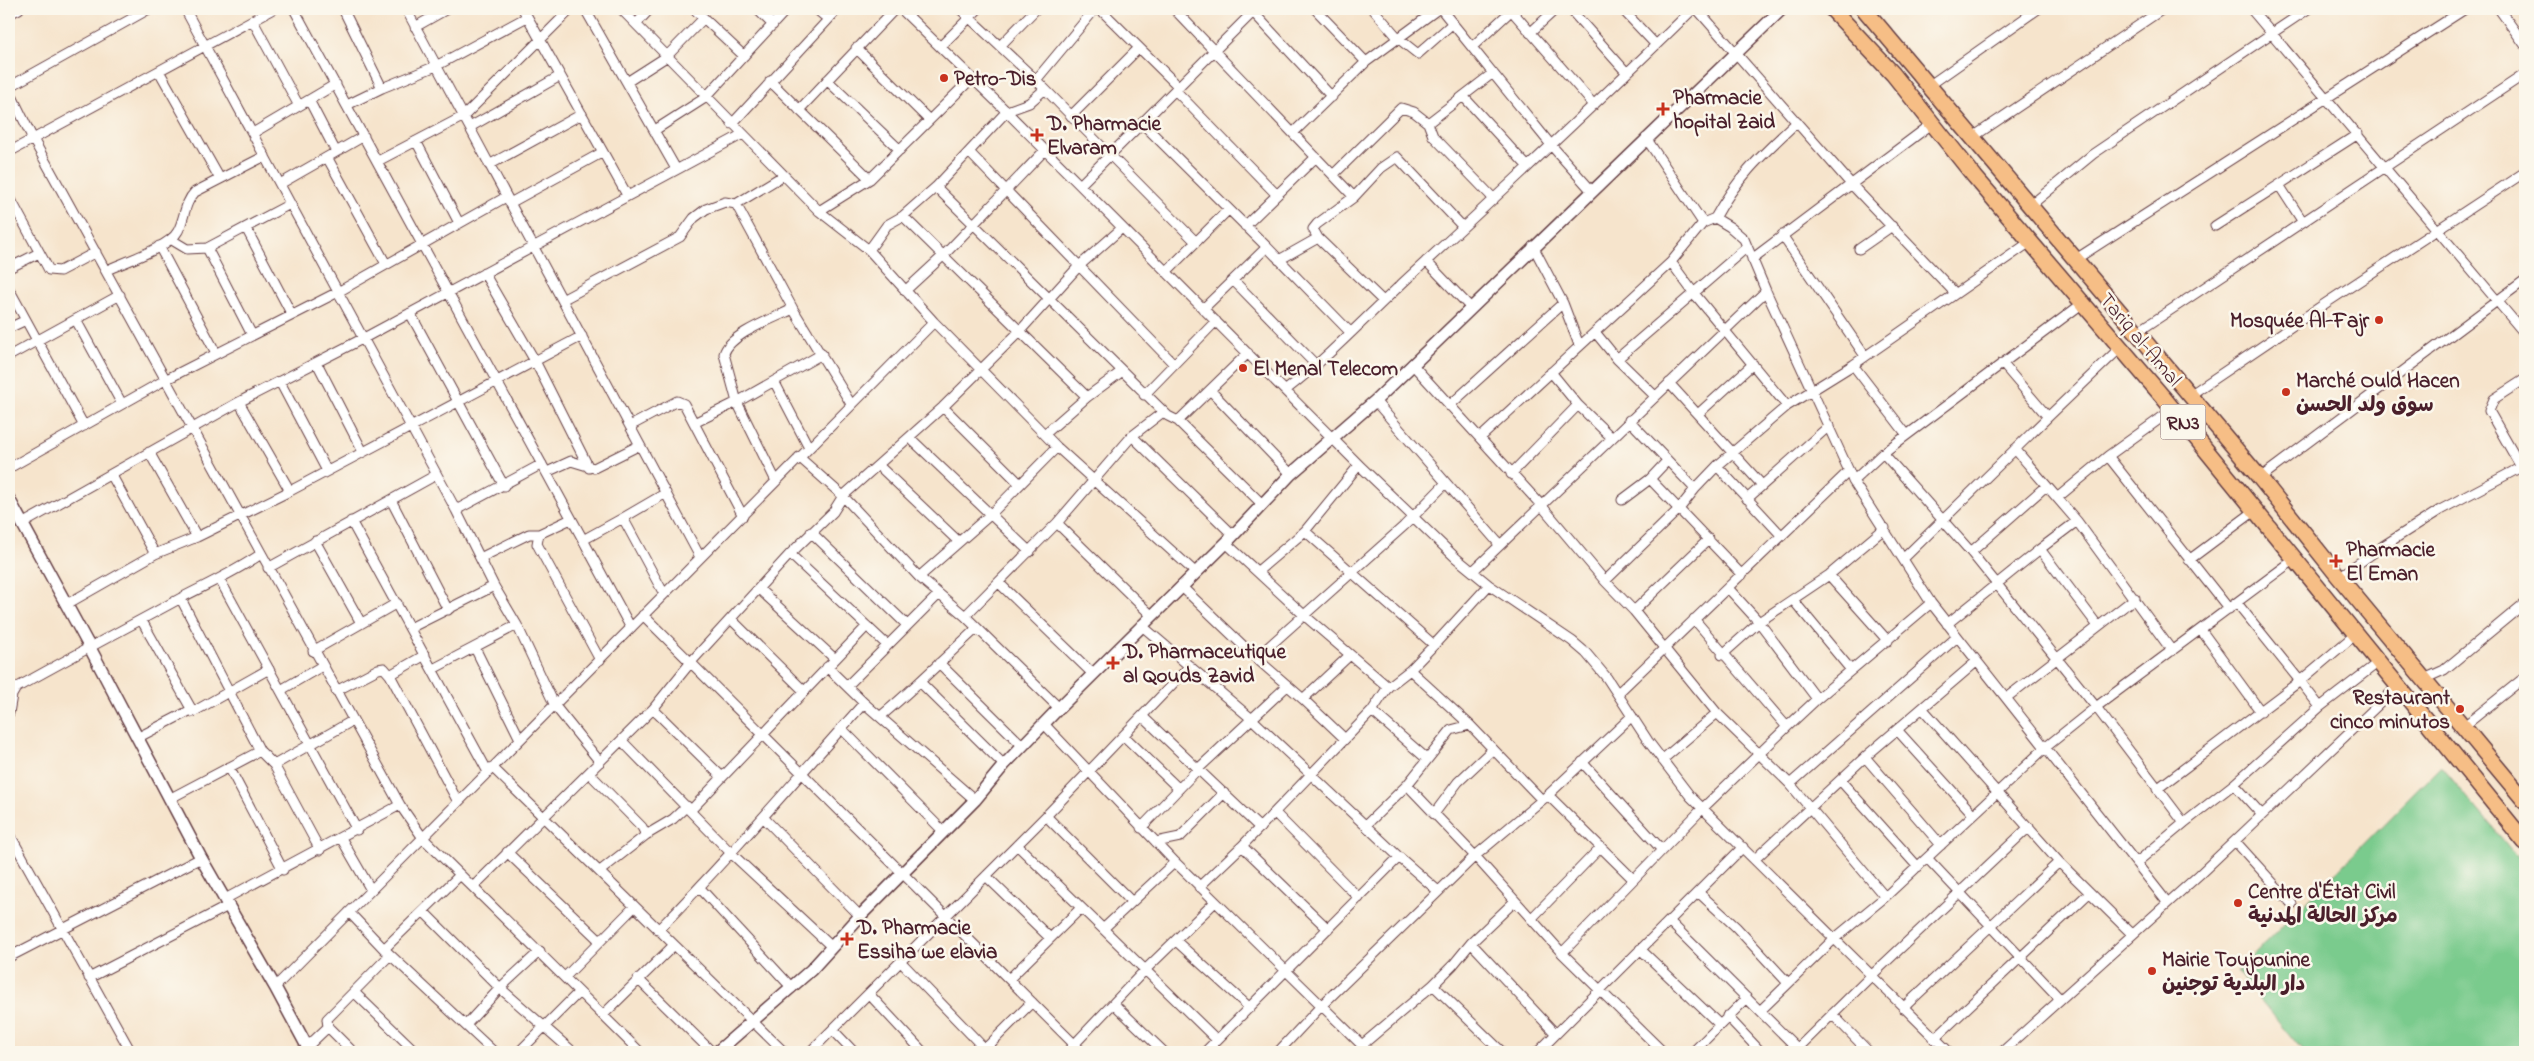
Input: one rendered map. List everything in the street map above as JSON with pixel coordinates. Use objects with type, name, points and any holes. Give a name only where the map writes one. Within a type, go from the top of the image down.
[{"type":"highway","name":"Tariq al-Amal","points":[[1832,9],[1877,56],[1975,177],[2256,510],[2525,842]]},
{"type":"highway","name":"Tariq al-Amal","points":[[1870,11],[2136,333],[2260,478],[2339,577],[2525,801]]},
{"type":"street","points":[[9,14],[19,9]]},
{"type":"street","points":[[149,9],[9,88],[33,139],[107,270],[313,651],[400,806],[423,838],[540,951],[640,1052]]},
{"type":"street","points":[[185,9],[456,510],[494,586],[517,625],[555,706],[600,762]]},
{"type":"street","points":[[9,152],[274,9]]},
{"type":"street","points":[[294,9],[630,628]]},
{"type":"street","points":[[343,9],[382,88]]},
{"type":"street","points":[[406,9],[700,557]]},
{"type":"street","points":[[415,27],[447,9]]},
{"type":"street","points":[[378,161],[464,116],[571,9]]},
{"type":"street","points":[[585,9],[676,169]]},
{"type":"street","points":[[621,9],[705,98],[819,212],[868,250],[934,322],[1046,433],[1057,447],[1195,572]]},
{"type":"street","points":[[636,24],[650,9]]},
{"type":"street","points":[[694,9],[744,56]]},
{"type":"street","points":[[757,9],[773,25]]},
{"type":"street","points":[[655,130],[705,98],[787,9]]},
{"type":"street","points":[[816,9],[828,20]]},
{"type":"street","points":[[732,124],[838,9]]},
{"type":"street","points":[[799,110],[895,9]]},
{"type":"street","points":[[901,9],[1007,111],[1286,390],[1331,438],[1412,516],[1489,585],[1572,641],[1597,665],[1618,693],[1662,760],[1703,808],[1934,1039],[1942,1050]]},
{"type":"street","points":[[960,9],[1036,80],[1195,241]]},
{"type":"street","points":[[940,46],[978,9]]},
{"type":"street","points":[[1000,46],[1036,9]]},
{"type":"street","points":[[1036,80],[1095,9]]},
{"type":"street","points":[[1100,9],[1277,195]]},
{"type":"street","points":[[1315,9],[1366,62]]},
{"type":"street","points":[[1373,9],[1399,39],[1418,54],[1453,24]]},
{"type":"street","points":[[1293,133],[1366,62],[1440,9],[1551,145],[1591,190]]},
{"type":"street","points":[[1530,33],[1556,9]]},
{"type":"street","points":[[1570,9],[1627,73]]},
{"type":"street","points":[[1622,9],[1656,45]]},
{"type":"street","points":[[1286,390],[1317,366],[1383,300],[1494,199],[1695,9],[1738,53],[1851,184],[1955,293]]},
{"type":"street","points":[[717,1052],[792,988],[975,800],[1022,746],[1045,725],[1059,708],[1141,625],[1230,539],[1292,474],[1375,401],[1591,190],[1738,53],[1782,9]]},
{"type":"street","points":[[1930,85],[2038,9]]},
{"type":"street","points":[[1973,137],[2163,9]]},
{"type":"street","points":[[2251,9],[2525,334]]},
{"type":"street","points":[[2031,205],[2093,154],[2308,9]]},
{"type":"street","points":[[2076,259],[2465,9]]},
{"type":"street","points":[[2499,9],[2525,45]]},
{"type":"street","points":[[1177,10],[1354,197]]},
{"type":"street","points":[[1080,185],[1255,10],[1332,97]]},
{"type":"street","points":[[1472,47],[1512,10],[1594,105]]},
{"type":"street","points":[[347,106],[382,88],[436,66],[525,13],[627,195]]},
{"type":"street","points":[[627,82],[666,58],[704,18]]},
{"type":"street","points":[[254,20],[299,106]]},
{"type":"street","points":[[856,48],[929,120]]},
{"type":"street","points":[[1071,116],[1139,48]]},
{"type":"street","points":[[159,71],[220,179]]},
{"type":"street","points":[[1428,123],[1493,73]]},
{"type":"street","points":[[2136,333],[2525,74]]},
{"type":"street","points":[[470,127],[560,76]]},
{"type":"street","points":[[819,212],[870,179],[972,78]]},
{"type":"street","points":[[828,80],[900,150]]},
{"type":"street","points":[[770,81],[870,179]]},
{"type":"street","points":[[253,133],[336,84]]},
{"type":"street","points":[[868,250],[887,226],[903,216],[936,187],[1007,111],[1029,103],[1045,89]]},
{"type":"street","points":[[1464,96],[1528,167]]},
{"type":"street","points":[[309,100],[332,154],[386,264]]},
{"type":"street","points":[[1333,175],[1401,108],[1414,112],[1428,123],[1433,136],[1494,199]]},
{"type":"street","points":[[489,165],[582,114]]},
{"type":"street","points":[[1480,438],[1671,262],[1703,223],[1715,218],[1745,171],[1797,122]]},
{"type":"street","points":[[1142,123],[1350,332]]},
{"type":"street","points":[[1752,259],[1933,123]]},
{"type":"street","points":[[22,524],[239,402],[317,363],[743,134]]},
{"type":"street","points":[[2215,226],[2358,134]]},
{"type":"street","points":[[280,184],[364,136]]},
{"type":"street","points":[[1646,138],[1703,223]]},
{"type":"street","points":[[416,141],[459,223]]},
{"type":"street","points":[[905,291],[944,255],[1045,150]]},
{"type":"street","points":[[9,468],[165,380],[338,292],[459,223],[603,152]]},
{"type":"street","points":[[969,152],[1078,267],[1174,364]]},
{"type":"street","points":[[107,270],[172,240],[180,228],[190,197],[265,156]]},
{"type":"street","points":[[1245,226],[1316,157]]},
{"type":"street","points":[[1383,300],[1318,238],[1314,230],[1316,224],[1354,197],[1381,168],[1397,157],[1463,227]]},
{"type":"street","points":[[2190,396],[2326,303],[2525,172]]},
{"type":"street","points":[[562,300],[680,237],[694,218],[706,209],[725,202],[736,204],[784,175]]},
{"type":"street","points":[[2279,185],[2303,222]]},
{"type":"street","points":[[936,187],[1121,372],[1163,412],[1178,421],[1262,504]]},
{"type":"street","points":[[9,196],[47,269],[56,272],[96,252]]},
{"type":"street","points":[[172,240],[187,248],[207,248],[290,204]]},
{"type":"street","points":[[736,204],[793,309],[851,404]]},
{"type":"street","points":[[1166,272],[1228,210]]},
{"type":"street","points":[[903,216],[1087,397]]},
{"type":"street","points":[[1715,218],[1730,227],[1744,239],[1853,481],[1885,528],[1931,604],[2167,902]]},
{"type":"street","points":[[1859,249],[1892,226]]},
{"type":"street","points":[[246,228],[292,315]]},
{"type":"street","points":[[473,887],[622,741],[790,554],[833,512],[843,496],[943,407],[1019,332],[1047,298],[1078,267],[1122,228]]},
{"type":"street","points":[[1782,235],[1865,356]]},
{"type":"street","points":[[1279,260],[1318,238]]},
{"type":"street","points":[[1605,581],[1679,509],[1717,466],[1787,406],[1865,356],[2030,242]]},
{"type":"street","points":[[159,246],[216,353]]},
{"type":"street","points":[[1533,246],[1563,303],[1579,345]]},
{"type":"street","points":[[1203,309],[1266,247]]},
{"type":"street","points":[[1617,359],[1747,247]]},
{"type":"street","points":[[207,248],[252,335]]},
{"type":"street","points":[[9,268],[39,253]]},
{"type":"street","points":[[1426,261],[1470,307]]},
{"type":"street","points":[[1671,262],[1693,292],[1787,406]]},
{"type":"street","points":[[484,273],[534,361],[589,468]]},
{"type":"street","points":[[1233,280],[1317,366]]},
{"type":"street","points":[[2260,478],[2499,302],[2525,280]]},
{"type":"street","points":[[9,289],[84,426]]},
{"type":"street","points":[[1473,571],[1766,291]]},
{"type":"street","points":[[9,356],[120,295]]},
{"type":"street","points":[[1449,406],[1563,303]]},
{"type":"street","points":[[1853,481],[1883,453],[2083,303]]},
{"type":"street","points":[[776,481],[737,402],[725,364],[725,349],[745,332],[793,309]]},
{"type":"street","points":[[410,313],[504,486]]},
{"type":"street","points":[[9,328],[26,320]]},
{"type":"street","points":[[76,320],[122,404]]},
{"type":"street","points":[[1144,394],[1216,321]]},
{"type":"street","points":[[275,987],[934,322]]},
{"type":"street","points":[[1595,332],[1617,359],[1655,396]]},
{"type":"street","points":[[67,604],[155,554],[197,537],[290,491],[459,403],[582,336]]},
{"type":"street","points":[[1903,559],[2120,348]]},
{"type":"street","points":[[1178,421],[1248,353]]},
{"type":"street","points":[[694,423],[737,402],[822,354]]},
{"type":"street","points":[[317,363],[363,452]]},
{"type":"street","points":[[2002,363],[2048,417]]},
{"type":"street","points":[[1412,364],[1541,506],[1605,581],[1634,610],[1717,712],[1790,784],[1885,897]]},
{"type":"street","points":[[1698,414],[1753,364]]},
{"type":"street","points":[[1853,364],[1907,435]]},
{"type":"street","points":[[1046,433],[1087,397],[1121,372]]},
{"type":"street","points":[[1551,372],[1578,405],[1611,438]]},
{"type":"street","points":[[2339,577],[2382,546],[2440,510],[2523,466],[2489,411],[2494,399],[2525,379]]},
{"type":"street","points":[[774,381],[809,448]]},
{"type":"street","points":[[280,382],[327,471]]},
{"type":"street","points":[[1669,382],[1762,485]]},
{"type":"street","points":[[1210,390],[1292,474]]},
{"type":"street","points":[[630,426],[677,401],[684,404],[743,516]]},
{"type":"street","points":[[1375,401],[1500,545]]},
{"type":"street","points":[[239,402],[290,491]]},
{"type":"street","points":[[1511,474],[1578,405]]},
{"type":"street","points":[[943,407],[1020,484]]},
{"type":"street","points":[[2057,498],[2108,456],[2172,410]]},
{"type":"street","points":[[965,616],[1057,523],[1132,436],[1163,412]]},
{"type":"street","points":[[1629,420],[1666,462],[1695,489]]},
{"type":"street","points":[[1747,500],[1829,426]]},
{"type":"street","points":[[1132,436],[1230,539],[1258,572],[1305,616],[1388,687]]},
{"type":"street","points":[[910,438],[1030,552]]},
{"type":"street","points":[[547,472],[571,461],[594,468],[640,445]]},
{"type":"street","points":[[919,577],[991,514],[1057,447]]},
{"type":"street","points":[[2014,449],[2077,521],[2172,650]]},
{"type":"street","points":[[149,452],[197,537]]},
{"type":"street","points":[[1883,453],[1998,585],[2056,659],[2096,706],[2184,823]]},
{"type":"street","points":[[2108,456],[2189,560],[2230,609]]},
{"type":"street","points":[[799,457],[843,496],[919,577],[965,616],[976,630],[1059,708]]},
{"type":"street","points":[[1622,500],[1650,479],[1666,462]]},
{"type":"street","points":[[456,510],[542,464]]},
{"type":"street","points":[[878,465],[958,542]]},
{"type":"street","points":[[1258,572],[1306,530],[1359,465]]},
{"type":"street","points":[[1717,466],[1782,536]]},
{"type":"street","points":[[1618,693],[1849,472]]},
{"type":"street","points":[[111,474],[155,554]]},
{"type":"street","points":[[268,568],[436,475]]},
{"type":"street","points":[[1650,479],[1742,575]]},
{"type":"street","points":[[1256,658],[1305,616],[1446,483]]},
{"type":"street","points":[[1971,552],[2046,486]]},
{"type":"street","points":[[583,540],[666,493]]},
{"type":"street","points":[[390,500],[448,610]]},
{"type":"street","points":[[10,504],[67,604],[200,858],[227,902],[309,1049],[328,1027]]},
{"type":"street","points":[[2189,560],[2256,510]]},
{"type":"street","points":[[623,518],[664,594]]},
{"type":"street","points":[[480,558],[529,534],[539,534],[571,519]]},
{"type":"street","points":[[1947,624],[2077,521]]},
{"type":"street","points":[[352,522],[490,770],[600,871],[634,907],[784,1052]]},
{"type":"street","points":[[1057,523],[1152,616]]},
{"type":"street","points":[[1722,655],[1759,622],[1829,575],[1885,528]]},
{"type":"street","points":[[1306,530],[1434,646]]},
{"type":"street","points":[[811,532],[906,625]]},
{"type":"street","points":[[539,534],[537,544],[600,660]]},
{"type":"street","points":[[1634,610],[1709,539]]},
{"type":"street","points":[[315,541],[362,623]]},
{"type":"street","points":[[2040,550],[2098,626]]},
{"type":"street","points":[[9,713],[12,695],[16,688],[89,646],[142,621],[181,598],[220,580],[261,554]]},
{"type":"street","points":[[790,554],[887,645]]},
{"type":"street","points":[[1760,1011],[1834,939],[1885,897],[2046,747],[2096,706],[2230,609],[2295,559]]},
{"type":"street","points":[[1829,575],[1888,641]]},
{"type":"street","points":[[220,580],[357,830]]},
{"type":"street","points":[[999,582],[1093,674]]},
{"type":"street","points":[[1200,887],[1275,813],[1372,711],[1388,687],[1410,670],[1434,646],[1489,585]]},
{"type":"street","points":[[410,628],[494,586]]},
{"type":"street","points":[[1181,586],[1345,739]]},
{"type":"street","points":[[1728,588],[1759,622],[1817,699]]},
{"type":"street","points":[[759,589],[835,659]]},
{"type":"street","points":[[847,686],[938,595]]},
{"type":"street","points":[[181,598],[260,751],[274,765],[320,850]]},
{"type":"street","points":[[2006,698],[2135,598]]},
{"type":"street","points":[[1793,600],[1851,670]]},
{"type":"street","points":[[313,651],[397,603]]},
{"type":"street","points":[[2237,603],[2320,707]]},
{"type":"street","points":[[2424,679],[2444,670],[2525,603]]},
{"type":"street","points":[[1562,953],[1703,808],[1817,699],[1931,604]]},
{"type":"street","points":[[643,615],[1082,1052]]},
{"type":"street","points":[[731,619],[804,691]]},
{"type":"street","points":[[1694,620],[1722,655],[1787,728]]},
{"type":"street","points":[[142,621],[191,710]]},
{"type":"street","points":[[433,669],[517,625]]},
{"type":"street","points":[[1141,625],[1253,720],[1399,857],[1438,891]]},
{"type":"street","points":[[600,871],[646,835],[689,808],[867,626]]},
{"type":"street","points":[[881,716],[921,683],[939,663],[976,630]]},
{"type":"street","points":[[2201,630],[2261,712]]},
{"type":"street","points":[[2157,789],[2261,712],[2357,633]]},
{"type":"street","points":[[1790,784],[1957,637]]},
{"type":"street","points":[[475,648],[520,739]]},
{"type":"street","points":[[390,675],[425,655]]},
{"type":"street","points":[[1303,699],[1350,655]]},
{"type":"street","points":[[2136,864],[2234,784],[2320,707],[2380,661]]},
{"type":"street","points":[[1755,859],[1840,780],[1976,662]]},
{"type":"street","points":[[939,663],[1022,746]]},
{"type":"street","points":[[281,690],[322,666]]},
{"type":"street","points":[[810,1052],[1046,816],[1190,666]]},
{"type":"street","points":[[827,667],[864,703],[975,800]]},
{"type":"street","points":[[336,691],[378,668],[384,668],[390,675],[458,802]]},
{"type":"street","points":[[137,738],[191,710],[196,712],[229,691],[270,669]]},
{"type":"street","points":[[1410,670],[1633,879]]},
{"type":"street","points":[[2463,727],[2524,682]]},
{"type":"street","points":[[921,683],[1004,765]]},
{"type":"street","points":[[1141,828],[1198,769],[1253,720],[1287,686]]},
{"type":"street","points":[[2002,1052],[2235,841],[2398,686]]},
{"type":"street","points":[[658,930],[732,854],[800,773],[864,703]]},
{"type":"street","points":[[1922,708],[2059,862],[2132,934]]},
{"type":"street","points":[[652,709],[721,776]]},
{"type":"street","points":[[1372,711],[1426,759]]},
{"type":"street","points":[[1662,760],[1717,712]]},
{"type":"street","points":[[1142,716],[1260,828]]},
{"type":"street","points":[[1284,1050],[1322,1005],[1438,891],[1632,716]]},
{"type":"street","points":[[274,765],[352,721]]},
{"type":"street","points":[[1045,725],[1141,828],[1369,1052]]},
{"type":"street","points":[[1366,825],[1407,785],[1450,730],[1470,725]]},
{"type":"street","points":[[842,728],[944,832]]},
{"type":"street","points":[[1898,731],[1973,814]]},
{"type":"street","points":[[1124,736],[1179,789]]},
{"type":"street","points":[[622,741],[732,854],[832,947]]},
{"type":"street","points":[[1434,814],[1458,782],[1493,749]]},
{"type":"street","points":[[169,799],[260,751]]},
{"type":"street","points":[[1865,758],[1941,845]]},
{"type":"street","points":[[1582,762],[1662,850]]},
{"type":"street","points":[[229,768],[283,870]]},
{"type":"street","points":[[589,774],[642,827],[646,835]]},
{"type":"street","points":[[1840,780],[1918,867]]},
{"type":"street","points":[[2234,784],[2262,815]]},
{"type":"street","points":[[1407,785],[1475,856],[1562,953],[1659,1051]]},
{"type":"street","points":[[1156,842],[1180,837],[1224,793]]},
{"type":"street","points":[[89,978],[400,806]]},
{"type":"street","points":[[1275,813],[1359,898]]},
{"type":"street","points":[[1046,816],[1132,902]]},
{"type":"street","points":[[763,817],[860,916]]},
{"type":"street","points":[[1669,921],[1760,1011],[1797,1051],[1871,976],[2029,827]]},
{"type":"street","points":[[9,833],[131,1052]]},
{"type":"street","points":[[341,838],[371,890]]},
{"type":"street","points":[[2235,841],[2292,904]]},
{"type":"street","points":[[1017,845],[1144,971],[1217,1040]]},
{"type":"street","points":[[1242,846],[1328,929]]},
{"type":"street","points":[[1538,1052],[1743,847]]},
{"type":"street","points":[[1531,920],[1600,848]]},
{"type":"street","points":[[507,852],[600,941]]},
{"type":"street","points":[[1205,1052],[1288,971],[1399,857]]},
{"type":"street","points":[[9,958],[200,858]]},
{"type":"street","points":[[1927,858],[2060,998]]},
{"type":"street","points":[[1103,929],[1175,862]]},
{"type":"street","points":[[1903,1008],[1989,925],[2059,862]]},
{"type":"street","points":[[353,1052],[328,1027],[327,1019],[355,993],[387,952],[423,911],[460,875]]},
{"type":"street","points":[[986,876],[1050,938]]},
{"type":"street","points":[[700,888],[792,988]]},
{"type":"street","points":[[1698,892],[1736,927],[1788,983]]},
{"type":"street","points":[[1934,1039],[2089,893]]},
{"type":"street","points":[[1362,1045],[1433,986],[1454,965],[1470,943],[1515,901]]},
{"type":"street","points":[[1067,1052],[1144,971],[1215,902]]},
{"type":"street","points":[[565,977],[634,907]]},
{"type":"street","points":[[1009,979],[1080,908]]},
{"type":"street","points":[[423,911],[500,988],[573,1052]]},
{"type":"street","points":[[349,912],[387,952],[494,1052]]},
{"type":"street","points":[[1176,941],[1250,1008]]},
{"type":"street","points":[[1470,943],[1556,1034]]},
{"type":"street","points":[[602,1015],[674,945]]},
{"type":"street","points":[[1640,949],[1719,1024]]},
{"type":"street","points":[[466,1025],[500,988],[540,951]]},
{"type":"street","points":[[901,962],[984,1051],[1032,1002]]},
{"type":"street","points":[[638,979],[712,1052]]},
{"type":"street","points":[[1433,986],[1496,1050]]},
{"type":"street","points":[[519,1052],[579,992]]},
{"type":"street","points":[[355,993],[416,1052]]},
{"type":"street","points":[[869,994],[923,1052]]},
{"type":"street","points":[[1692,1052],[1747,998]]},
{"type":"street","points":[[1114,1004],[1164,1052]]},
{"type":"street","points":[[1832,1014],[1870,1052]]},
{"type":"street","points":[[1727,1016],[1761,1052]]},
{"type":"street","points":[[833,1030],[854,1052]]},
{"type":"street","points":[[480,1052],[487,1045]]},
{"type":"green space","points":[[2441,766],[2525,866],[2525,1052],[2304,1052],[2237,972]]},
{"type":"place","name":"Petro-Dis","points":[[944,78]]},
{"type":"place","name":"Pharmacie hopital Zaid","points":[[1663,109]]},
{"type":"place","name":"D. Pharmacie Elvaram","points":[[1037,135]]},
{"type":"place","name":"Mosquée Al-Fajr","points":[[2379,320]]},
{"type":"place","name":"El Menal Telecom","points":[[1243,368]]},
{"type":"place","name":"Marché Ould Hacen سوق ولد الحسن","points":[[2286,392]]},
{"type":"place","name":"Pharmacie El Eman","points":[[2336,561]]},
{"type":"place","name":"D. Pharmaceutique al Qouds Zavid","points":[[1113,663]]},
{"type":"place","name":"Restaurant cinco minutos","points":[[2460,709]]},
{"type":"place","name":"Centre d'État Civil مركز الحالة المدنية","points":[[2238,903]]},
{"type":"place","name":"D. Pharmacie Essiha we elavia","points":[[847,939]]},
{"type":"place","name":"Mairie Toujounine دار البلدية توجنين","points":[[2152,971]]}]
